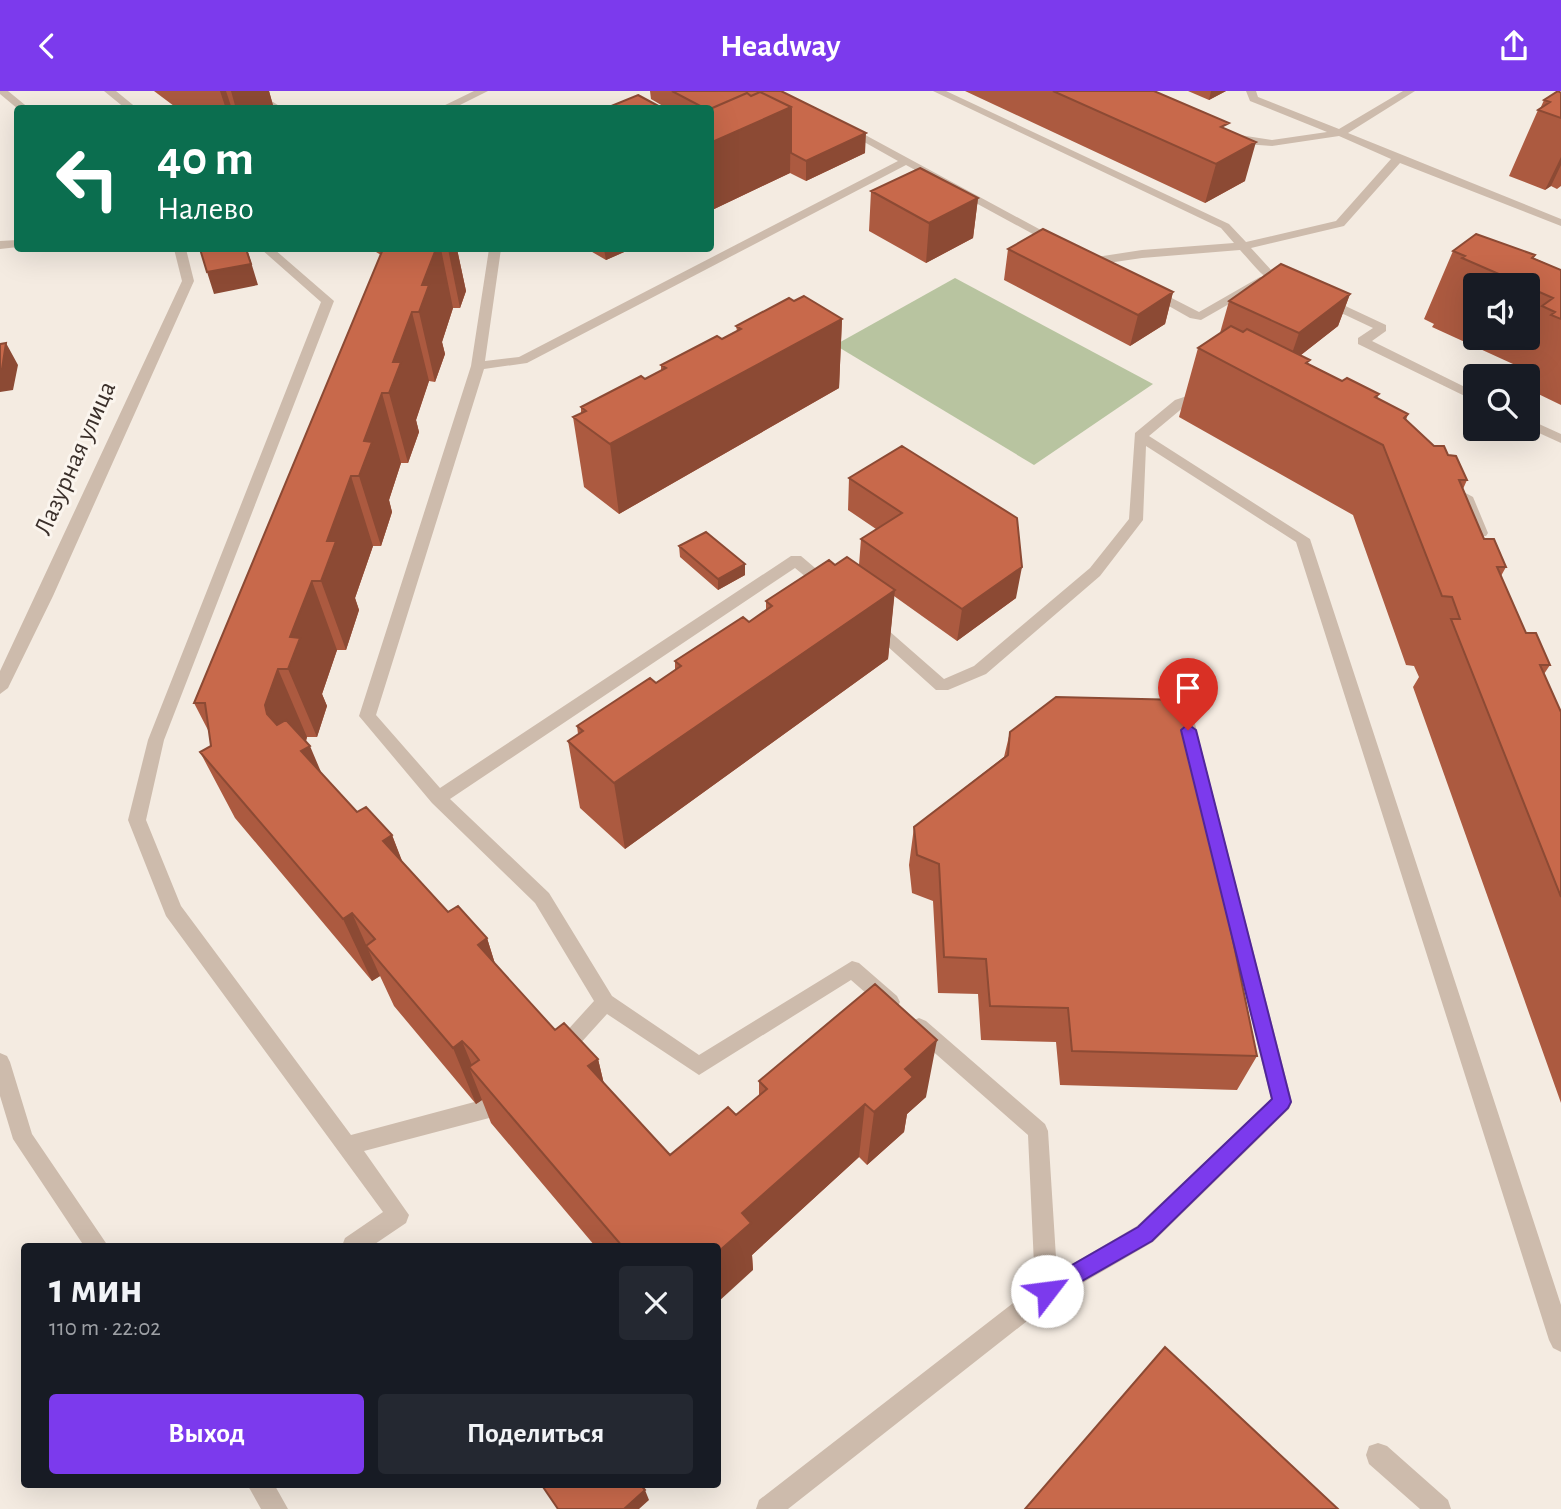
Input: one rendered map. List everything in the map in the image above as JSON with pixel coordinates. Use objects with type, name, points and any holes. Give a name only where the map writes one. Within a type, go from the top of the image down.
[{"type":"street","points":[[2,91],[20,105]]},
{"type":"street","points":[[109,91],[128,105]]},
{"type":"street","points":[[249,91],[272,105]]},
{"type":"street","points":[[451,105],[483,91]]},
{"type":"street","points":[[938,91],[1225,226],[1269,275],[1382,328],[1363,341],[1463,391]]},
{"type":"street","points":[[1251,91],[1254,99],[1561,223]]},
{"type":"street","points":[[1219,131],[1242,140],[1275,142],[1340,133],[1410,91]]},
{"type":"street","points":[[838,123],[1116,273]]},
{"type":"street","points":[[1082,255],[1244,247],[1340,224],[1398,158]]},
{"type":"street","points":[[478,366],[522,360],[906,160]]},
{"type":"street","name":"Лазурная улица","points":[[0,688],[45,596],[188,281],[181,252]]},
{"type":"street","points":[[271,252],[328,301],[156,740],[137,820],[173,910],[398,1215],[357,1243]]},
{"type":"street","points":[[495,252],[478,366],[367,716],[438,798],[542,898],[605,1002],[699,1066],[852,969],[1038,1131],[1047,1291]]},
{"type":"street","points":[[1138,285],[1194,315],[1201,316],[1269,275]]},
{"type":"street","points":[[859,614],[942,686],[981,670],[1095,572],[1136,520],[1140,436],[1180,403],[1210,393],[1219,393]]},
{"type":"street","points":[[1540,429],[1561,439]]},
{"type":"street","points":[[1140,436],[1303,539],[1561,1340]]},
{"type":"street","points":[[1433,481],[1468,500],[1488,549]]},
{"type":"street","points":[[438,798],[796,560],[838,596]]},
{"type":"street","points":[[768,1509],[1047,1291],[1145,1234],[1282,1102],[1182,703]]},
{"type":"street","points":[[550,1063],[605,1002]]},
{"type":"street","points":[[0,1062],[23,1139],[95,1243]]},
{"type":"street","points":[[346,1146],[493,1107]]},
{"type":"street","points":[[1378,1455],[1439,1509]]},
{"type":"street","points":[[262,1488],[276,1509]]},
{"type":"green space","points":[[955,278],[1153,384],[1034,465],[835,345]]},
{"type":"building","points":[[672,91],[781,91],[866,133],[806,161],[791,153],[791,107],[760,92],[751,96],[747,93],[714,107],[714,105],[698,105]]},
{"type":"building","points":[[1053,91],[1154,91],[1229,123],[1221,127],[1256,142],[1216,164]]},
{"type":"building","points":[[1558,91],[1561,93],[1561,118],[1538,110],[1550,102],[1544,100]]},
{"type":"building","points":[[760,92],[791,107],[714,141],[714,107],[747,93],[751,96]]},
{"type":"building","points":[[638,95],[657,105],[614,105]]},
{"type":"building","points":[[920,168],[978,198],[929,223],[871,191]]},
{"type":"building","points":[[1043,229],[1173,292],[1138,315],[1008,249]]},
{"type":"building","points":[[1476,234],[1535,255],[1532,258],[1561,270],[1561,319],[1551,315],[1555,312],[1542,306],[1553,298],[1540,292],[1540,273],[1496,273],[1462,258],[1465,256],[1453,251]]},
{"type":"building","points":[[201,252],[247,252],[251,264],[207,272]]},
{"type":"building","points":[[382,252],[435,252],[422,285],[429,285],[419,312],[412,312],[393,362],[401,362],[389,393],[382,393],[364,441],[372,442],[359,476],[351,476],[327,541],[336,541],[321,581],[312,581],[290,637],[300,638],[288,669],[278,669],[265,705],[267,714],[277,725],[286,720],[310,746],[301,751],[357,812],[366,807],[392,835],[383,841],[448,912],[458,906],[487,938],[478,945],[555,1030],[564,1023],[598,1059],[588,1066],[670,1155],[728,1107],[736,1115],[767,1089],[759,1081],[875,984],[937,1040],[905,1069],[913,1077],[874,1112],[865,1104],[742,1213],[751,1223],[721,1249],[721,1243],[619,1243],[469,1067],[479,1060],[471,1050],[462,1041],[453,1048],[366,946],[375,939],[352,913],[343,919],[200,752],[211,746],[205,703],[194,703]]},
{"type":"building","points":[[1281,264],[1350,294],[1299,333],[1229,301]]},
{"type":"building","points":[[804,296],[842,319],[610,444],[573,417],[586,411],[581,407],[641,376],[645,379],[666,368],[661,365],[717,336],[722,339],[741,329],[736,326],[789,298],[794,301]]},
{"type":"building","points":[[1231,326],[1243,332],[1247,329],[1310,360],[1306,363],[1342,381],[1347,378],[1379,394],[1375,397],[1408,414],[1404,418],[1434,446],[1444,446],[1448,455],[1456,456],[1467,480],[1459,480],[1484,539],[1494,539],[1506,567],[1497,567],[1526,633],[1536,633],[1550,665],[1540,665],[1561,712],[1561,897],[1451,619],[1460,619],[1452,597],[1442,596],[1383,445],[1198,348]]},
{"type":"building","points":[[6,343],[2,369],[0,369],[0,344]]},
{"type":"building","points":[[902,446],[1017,518],[1022,567],[962,609],[861,539],[902,513],[849,478]]},
{"type":"building","points":[[706,532],[745,564],[718,579],[679,546]]},
{"type":"building","points":[[847,557],[895,590],[614,783],[568,741],[583,731],[577,726],[650,678],[656,683],[681,666],[675,661],[743,617],[749,622],[772,606],[766,601],[829,560],[835,565]]},
{"type":"building","points":[[1056,697],[1183,700],[1257,1056],[1072,1051],[1068,1008],[990,1006],[986,959],[944,957],[939,864],[917,855],[914,827],[1008,755],[1010,732]]},
{"type":"building","points":[[1165,1347],[1338,1509],[1025,1509]]},
{"type":"building","points":[[544,1488],[645,1490],[624,1509],[558,1509]]},
{"type":"route","points":[[1047,1291],[1145,1234],[1282,1102],[1188,730]]}]
